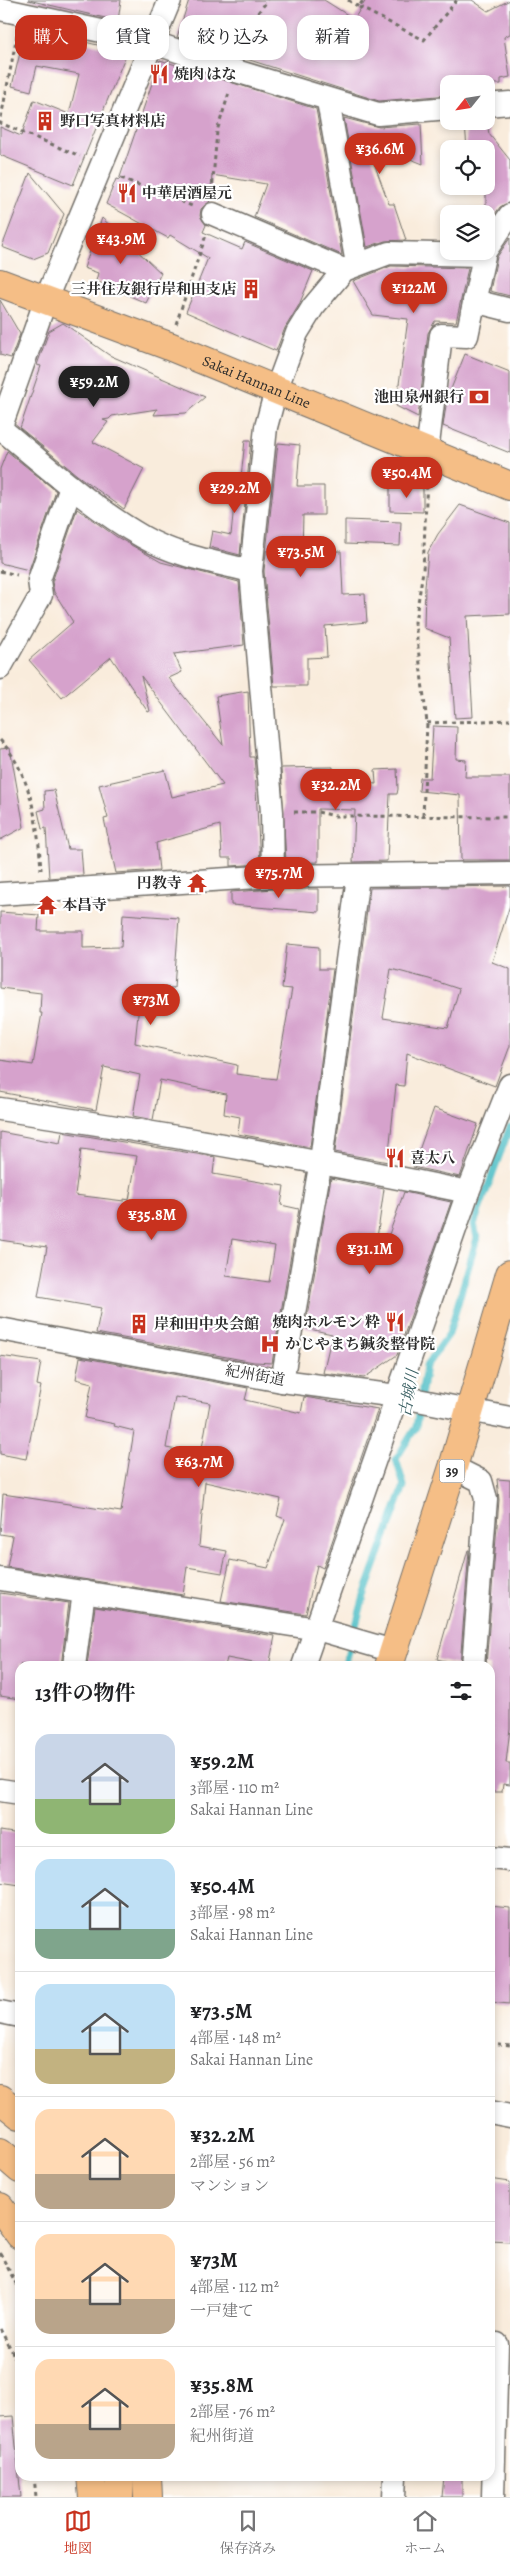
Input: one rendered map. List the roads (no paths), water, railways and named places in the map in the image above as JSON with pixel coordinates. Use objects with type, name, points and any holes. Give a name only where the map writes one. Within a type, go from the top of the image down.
[{"type":"main road","name":"Sakai Hannan Line","points":[[0,283],[169,346],[510,486]]},
{"type":"main road","name":"39","points":[[391,1659],[454,1468],[510,1274]]},
{"type":"main road","points":[[0,2098],[15,2111]]},
{"type":"main road","points":[[0,2152],[15,2165]]},
{"type":"main road","points":[[0,2207],[15,2228]]},
{"type":"main road","points":[[91,2481],[93,2497]]},
{"type":"main road","points":[[119,2497],[120,2481]]},
{"type":"main road","points":[[147,2481],[148,2497]]},
{"type":"street","points":[[164,15],[170,0]]},
{"type":"street","points":[[11,12],[97,30]]},
{"type":"street","points":[[169,48],[236,72],[378,114],[440,109]]},
{"type":"street","points":[[145,60],[102,168],[46,299],[0,428],[71,486],[143,537],[181,554],[252,571]]},
{"type":"street","points":[[328,100],[350,267]]},
{"type":"street","points":[[495,104],[510,103]]},
{"type":"street","points":[[209,213],[350,267]]},
{"type":"street","points":[[495,237],[510,215]]},
{"type":"street","points":[[273,876],[272,812],[252,571],[266,427],[276,390],[296,333],[314,307],[350,267],[388,254],[440,253]]},
{"type":"street","points":[[427,453],[441,336],[467,336],[483,260]]},
{"type":"street","points":[[474,301],[510,310]]},
{"type":"street","points":[[0,668],[41,595],[39,580],[71,486]]},
{"type":"street","points":[[0,894],[273,876],[510,873]]},
{"type":"street","points":[[282,1381],[321,1161],[358,876]]},
{"type":"street","points":[[307,1661],[327,1632],[413,1399],[468,1192],[510,1085]]},
{"type":"street","points":[[0,1109],[144,1130],[321,1161],[468,1192]]},
{"type":"street","name":"紀州街道","points":[[0,1330],[282,1381],[413,1399],[470,1412],[510,1418]]},
{"type":"street","points":[[454,1468],[481,1482],[486,1499],[473,1661]]},
{"type":"street","points":[[0,1579],[327,1632],[362,1642],[391,1659]]},
{"type":"street","points":[[75,1661],[84,1592]]},
{"type":"street","points":[[0,1790],[15,1792]]},
{"type":"street","points":[[495,1858],[510,1860]]},
{"type":"street","points":[[0,2012],[15,2015]]},
{"type":"street","points":[[495,2113],[510,2116]]},
{"type":"street","points":[[495,2446],[499,2344]]},
{"type":"street","points":[[153,2497],[158,2481]]},
{"type":"street","points":[[394,2497],[395,2481]]},
{"type":"street","points":[[493,2497],[494,2481]]},
{"type":"waterway","name":"古城川","points":[[346,1661],[364,1596],[404,1486],[396,1459],[416,1427],[426,1366],[449,1334],[477,1238],[474,1224],[510,1127]]},
{"type":"place","name":"焼肉 はな","points":[[159,74]]},
{"type":"place","name":"野口写真材料店","points":[[45,121]]},
{"type":"place","name":"中華居酒屋元","points":[[127,193]]},
{"type":"place","name":"三井住友銀行岸和田支店","points":[[251,289]]},
{"type":"place","name":"池田泉州銀行","points":[[479,397]]},
{"type":"place","name":"円教寺","points":[[197,883]]},
{"type":"place","name":"本昌寺","points":[[47,905]]},
{"type":"place","name":"喜太八","points":[[395,1158]]},
{"type":"place","name":"焼肉ホルモン 粋","points":[[395,1322]]},
{"type":"place","name":"岸和田中央会館","points":[[139,1324]]},
{"type":"place","name":"かじやまち鍼灸整骨院","points":[[270,1344]]}]
